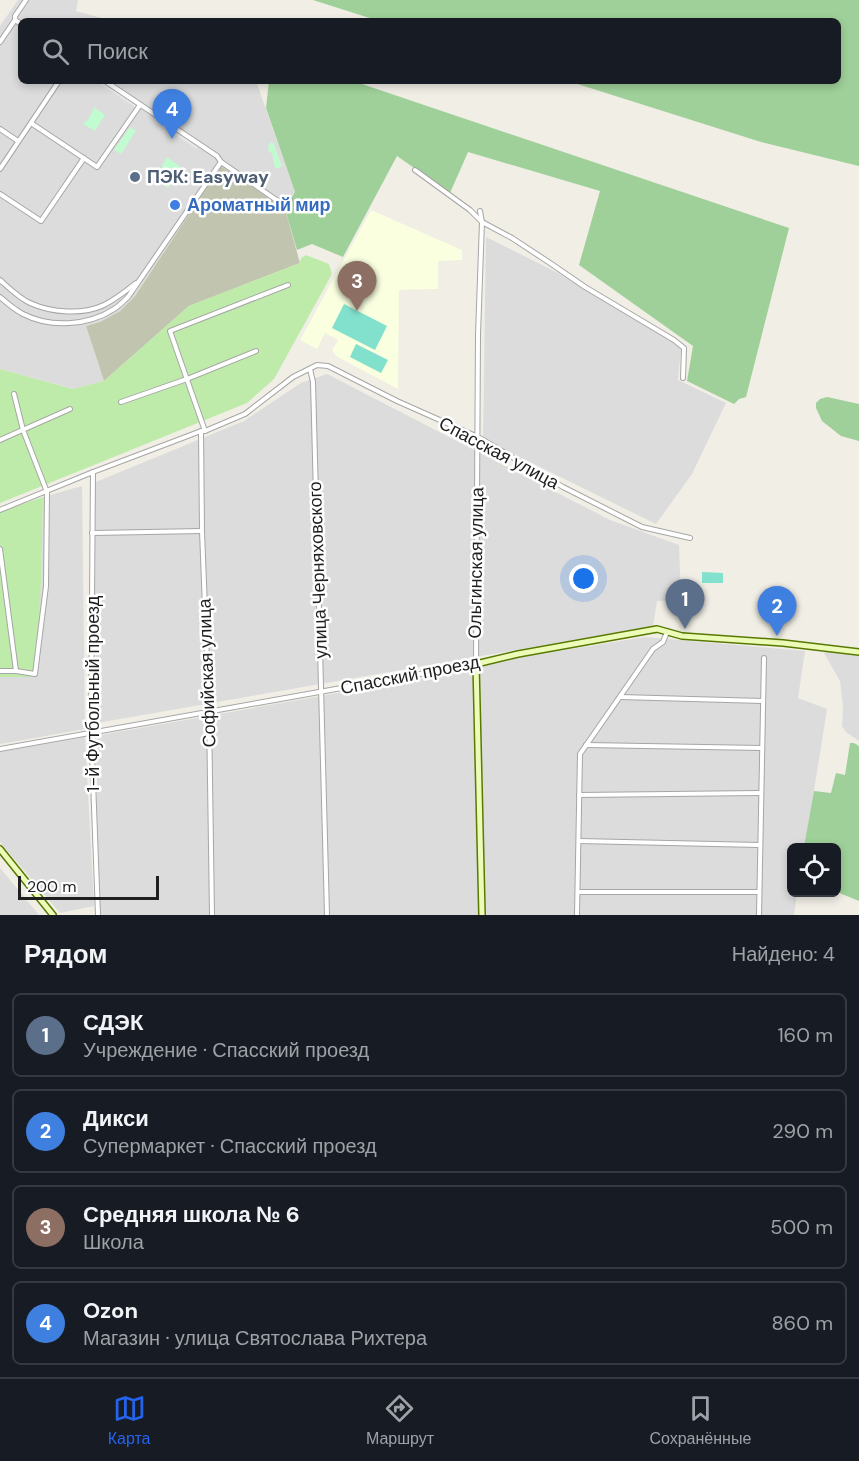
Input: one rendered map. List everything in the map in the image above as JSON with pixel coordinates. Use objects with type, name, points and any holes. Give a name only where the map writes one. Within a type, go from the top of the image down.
[{"type":"street","points":[[0,42],[26,0]]},
{"type":"street","points":[[0,168],[57,84]]},
{"type":"street","points":[[109,84],[217,156],[221,162],[278,201],[290,200]]},
{"type":"street","points":[[31,123],[97,167],[140,105]]},
{"type":"street","points":[[0,129],[18,141]]},
{"type":"street","points":[[0,194],[41,221],[84,158]]},
{"type":"street","points":[[0,297],[20,313],[57,324],[88,321],[115,309],[128,297],[221,162]]},
{"type":"street","points":[[415,170],[470,210],[482,222],[531,250],[585,287],[674,340],[684,348],[682,378]]},
{"type":"street","name":"Ольгинская улица","points":[[480,211],[482,222],[476,664],[482,915]]},
{"type":"street","points":[[0,280],[28,303],[66,311],[81,311],[105,304],[139,281]]},
{"type":"street","name":"Софийская улица","points":[[212,915],[209,712],[202,531],[203,431],[170,331],[288,285]]},
{"type":"street","points":[[121,402],[187,379],[256,351]]},
{"type":"street","name":"Спасская улица","points":[[310,369],[317,365],[328,366],[397,401],[478,437],[563,487],[642,527],[690,538]]},
{"type":"street","points":[[0,510],[245,414],[293,377],[310,369]]},
{"type":"street","name":"улица Черняховского","points":[[310,369],[313,382],[327,915]]},
{"type":"street","points":[[0,671],[35,674],[46,586],[47,492],[23,430],[14,394]]},
{"type":"street","points":[[0,440],[70,409]]},
{"type":"street","name":"1-й Футбольный проезд","points":[[93,472],[91,733],[98,915]]},
{"type":"street","points":[[92,533],[202,531]]},
{"type":"street","points":[[0,549],[16,671]]},
{"type":"street","name":"Спасский проезд","points":[[0,749],[476,664],[518,654],[657,629],[682,636],[783,643],[859,652]]},
{"type":"street","points":[[577,915],[580,754],[653,649],[663,642],[667,632]]},
{"type":"street","points":[[759,915],[764,658]]},
{"type":"street","points":[[620,697],[763,701]]},
{"type":"street","points":[[585,745],[762,748]]},
{"type":"street","points":[[579,795],[760,793]]},
{"type":"street","points":[[579,841],[759,845]]},
{"type":"street","points":[[0,849],[53,915]]},
{"type":"street","points":[[578,892],[759,892]]},
{"type":"shaded area","points":[[18,0],[78,0],[76,11],[101,18],[18,18],[18,84],[257,84],[295,192],[285,209],[221,166],[135,296],[120,311],[100,322],[86,326],[104,381],[74,389],[0,369],[0,26]]},
{"type":"shaded area","points":[[100,84],[106,84],[137,105],[136,108]]},
{"type":"shaded area","points":[[158,119],[198,147],[197,149],[156,122]]},
{"type":"shaded area","points":[[221,166],[285,209],[300,263],[189,306],[104,381],[86,326],[100,322],[120,311],[135,296]]},
{"type":"shaded area","points":[[371,210],[462,250],[462,260],[438,261],[438,289],[399,290],[398,389],[336,356],[332,350],[338,340],[325,333],[317,349],[300,340]]},
{"type":"shaded area","points":[[486,237],[558,273],[681,347],[678,380],[726,403],[692,474],[656,524],[483,439]]},
{"type":"shaded area","points":[[344,304],[387,326],[375,350],[332,328]]},
{"type":"shaded area","points":[[356,344],[388,360],[381,373],[350,357]]},
{"type":"shaded area","points":[[327,374],[610,520],[679,545],[681,600],[657,601],[653,626],[97,723],[91,484],[244,421],[301,383]]},
{"type":"shaded area","points":[[82,486],[85,729],[0,744],[0,677],[35,677],[43,497]]},
{"type":"shaded area","points":[[702,572],[723,573],[723,583],[702,583]]},
{"type":"shaded area","points":[[645,637],[805,651],[798,698],[827,709],[806,843],[787,843],[787,897],[796,897],[794,915],[100,915],[95,736],[468,670],[523,657]]},
{"type":"shaded area","points":[[827,651],[859,656],[859,741],[846,732],[842,726],[843,706],[840,681],[824,653]]},
{"type":"shaded area","points":[[85,737],[94,906],[60,913],[0,842],[0,752]]},
{"type":"shaded area","points":[[0,868],[39,915],[0,915]]},
{"type":"green space","points":[[313,0],[859,0],[859,166],[761,142],[577,84],[841,84],[841,18],[370,18]]},
{"type":"green space","points":[[269,84],[362,84],[789,228],[746,397],[734,404],[687,381],[693,346],[579,265],[600,191],[468,152],[450,193],[397,156],[343,257],[312,244],[297,250],[285,209],[295,192],[266,108]]},
{"type":"green space","points":[[160,98],[175,109],[169,118],[154,107]]},
{"type":"green space","points":[[94,107],[105,115],[95,131],[83,124],[89,119]]},
{"type":"green space","points":[[130,127],[136,131],[121,154],[114,150]]},
{"type":"green space","points":[[271,142],[274,144],[282,166],[279,168],[275,168],[272,153],[269,152],[268,146]]},
{"type":"green space","points":[[167,157],[182,168],[168,188],[153,178],[159,169],[162,169]]},
{"type":"green space","points":[[306,255],[329,264],[332,274],[274,379],[247,403],[0,503],[0,369],[73,389],[104,381],[189,306],[300,263],[301,258]]},
{"type":"green space","points":[[827,397],[859,404],[859,441],[841,436],[822,421],[816,403]]},
{"type":"green space","points":[[43,497],[36,677],[0,677],[0,512]]},
{"type":"green space","points":[[850,743],[854,743],[859,746],[859,901],[841,894],[841,843],[805,843],[814,791],[831,793],[836,773],[845,775]]},
{"type":"place","name":"Ozon","points":[[172,139]]},
{"type":"place","name":"ПЭК: Easyway","points":[[135,177]]},
{"type":"place","name":"Ароматный мир","points":[[175,205]]},
{"type":"place","name":"Средняя школа № 6","points":[[357,311]]},
{"type":"place","name":"СДЭК","points":[[685,629]]},
{"type":"place","name":"Дикси","points":[[777,636]]}]
